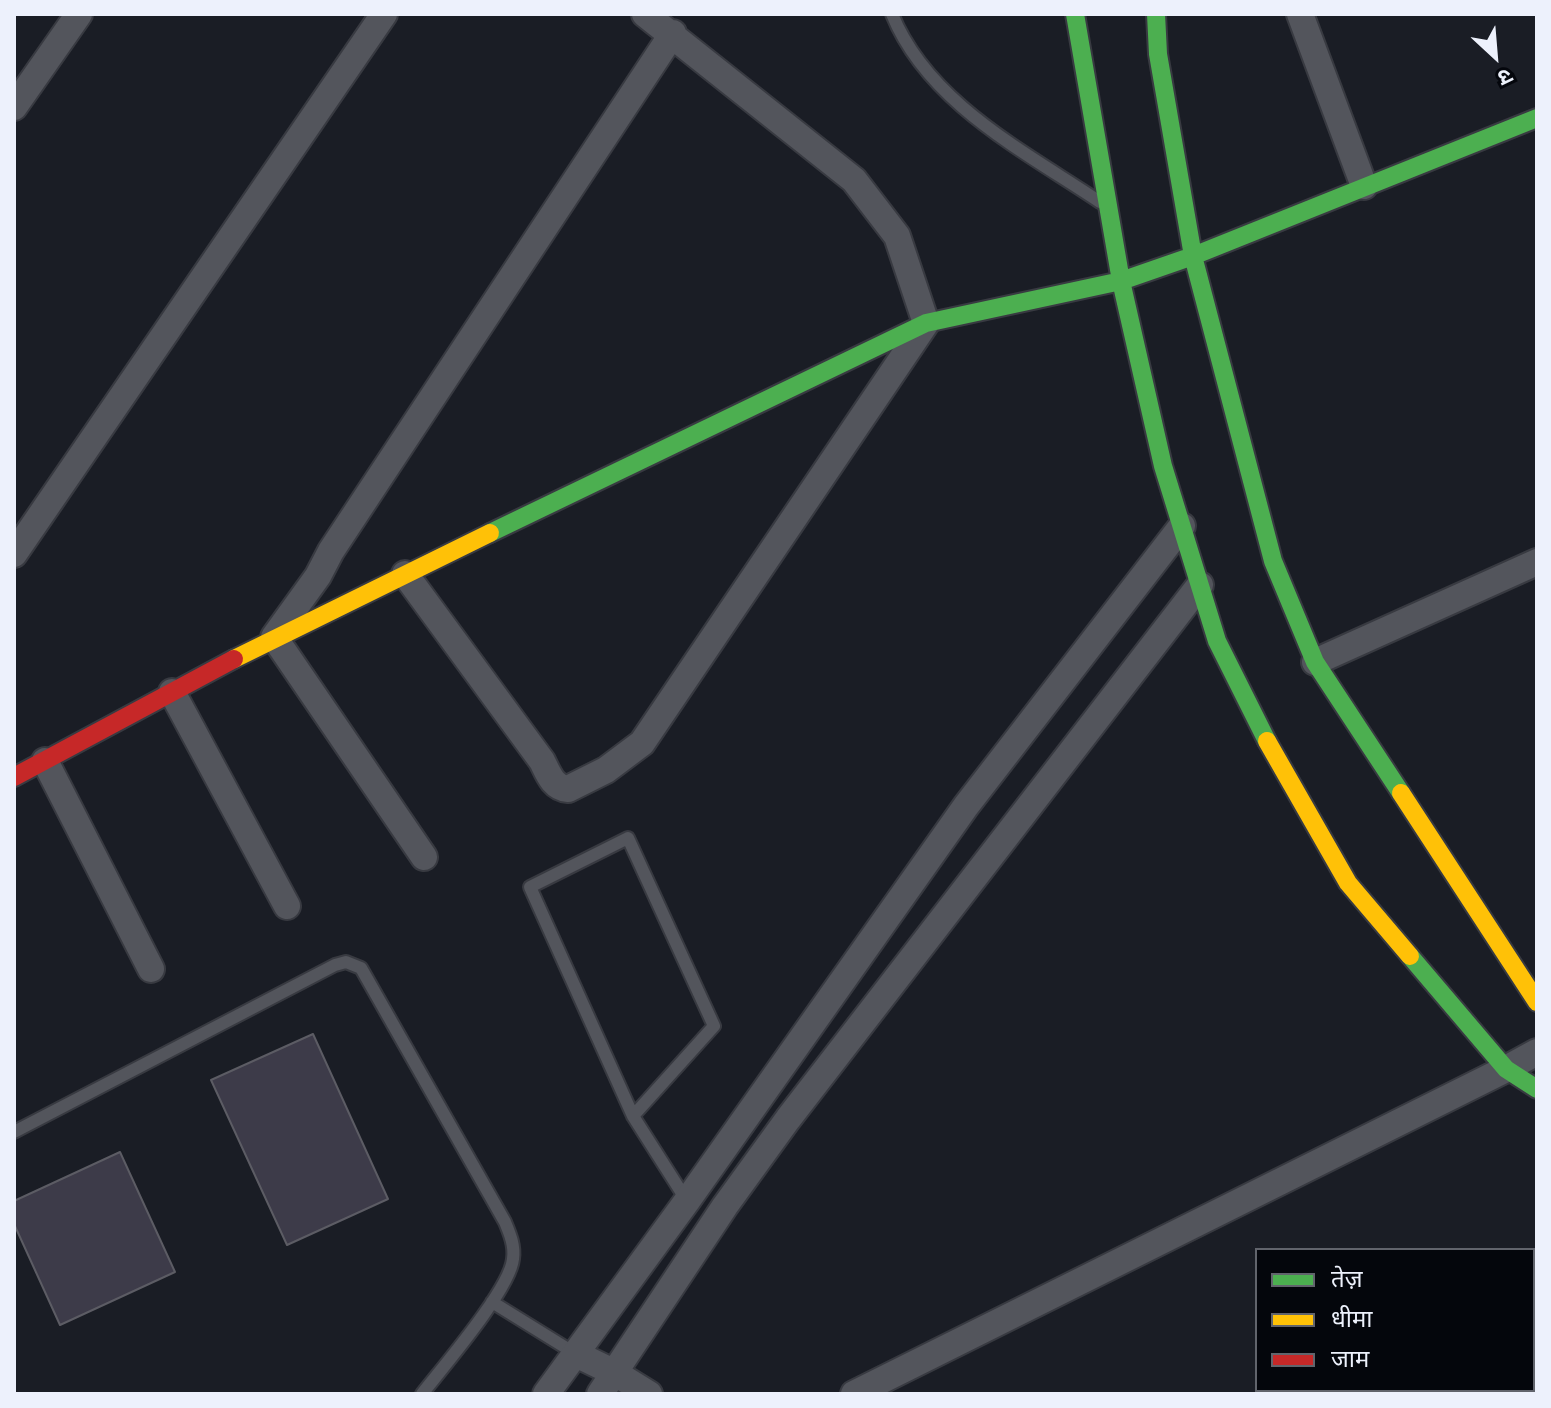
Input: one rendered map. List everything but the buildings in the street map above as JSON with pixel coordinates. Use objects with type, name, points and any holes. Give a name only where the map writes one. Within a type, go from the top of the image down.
[{"type":"street","points":[[14,107],[79,14]]},
{"type":"street","points":[[14,554],[384,14]]},
{"type":"street","points":[[645,14],[673,33],[854,180],[897,236],[926,323]]},
{"type":"street","points":[[1075,14],[1121,281],[1163,466],[1217,641],[1248,707],[1348,883],[1506,1069],[1537,1089]]},
{"type":"street","points":[[1156,14],[1158,54],[1193,256],[1273,561],[1315,662],[1537,1002]]},
{"type":"street","points":[[1300,14],[1364,186]]},
{"type":"street","points":[[274,637],[318,576],[331,551],[673,33]]},
{"type":"street","points":[[14,777],[274,637],[926,323],[1121,281],[1193,256],[1537,118]]},
{"type":"street","points":[[405,574],[542,761],[551,780],[568,789],[606,770],[642,743],[926,323]]},
{"type":"street","points":[[546,1394],[687,1201],[966,806],[1182,526]]},
{"type":"street","points":[[1315,662],[1537,562]]},
{"type":"street","points":[[600,1394],[725,1206],[788,1119],[1200,585]]},
{"type":"street","points":[[274,637],[424,857]]},
{"type":"street","points":[[172,692],[287,906]]},
{"type":"street","points":[[45,761],[151,969]]},
{"type":"street","points":[[854,1394],[1537,1052]]},
{"type":"street","points":[[576,1354],[649,1394]]},
{"type":"lane","points":[[892,14],[908,49],[934,80],[976,118],[1109,209]]},
{"type":"lane","points":[[633,1116],[714,1026],[628,838],[530,887],[633,1116],[687,1201]]},
{"type":"lane","points":[[14,1132],[335,965],[354,964],[361,968],[511,1238],[513,1261],[492,1302],[422,1394]]},
{"type":"lane","points":[[492,1302],[576,1354]]},
{"type":"traffic: fast","points":[[1075,14],[1121,281],[1163,466],[1217,641],[1267,741]]},
{"type":"traffic: fast","points":[[1156,14],[1158,54],[1193,256],[1273,561],[1315,662],[1401,793]]},
{"type":"traffic: fast","points":[[490,533],[926,323],[1121,281],[1193,256],[1537,118]]},
{"type":"traffic: fast","points":[[1410,956],[1506,1069],[1537,1089]]},
{"type":"traffic: slow","points":[[234,659],[490,533]]},
{"type":"traffic: slow","points":[[1267,741],[1348,883],[1410,956]]},
{"type":"traffic: slow","points":[[1401,793],[1537,1002]]},
{"type":"traffic: jam","points":[[14,777],[234,659]]}]
